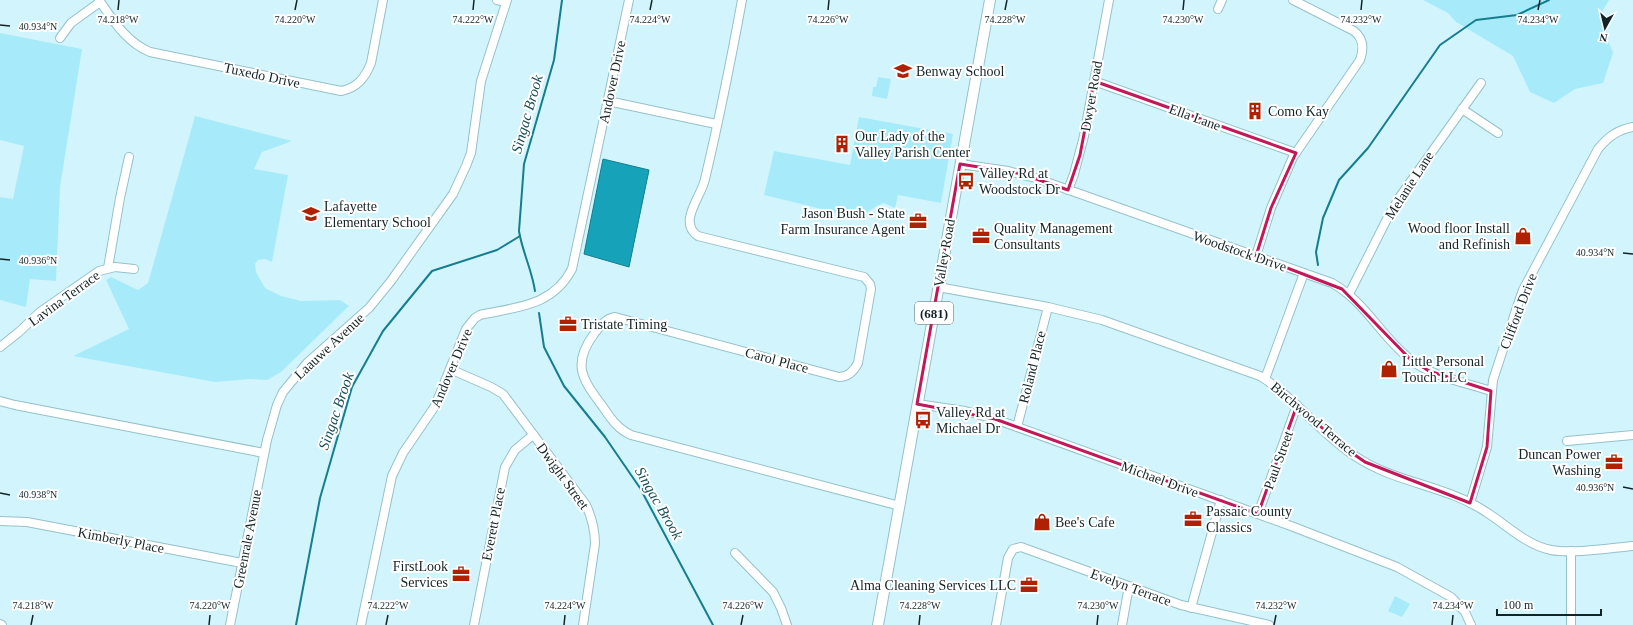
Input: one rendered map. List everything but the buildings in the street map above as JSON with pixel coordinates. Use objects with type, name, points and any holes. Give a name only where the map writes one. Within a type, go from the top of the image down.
[{"type":"main road","name":"Valley Road","points":[[878,625],[990,0]]},
{"type":"street","name":"Tuxedo Drive","points":[[100,1],[124,35],[141,48],[150,52],[341,91],[348,90],[358,84],[368,71],[371,63],[383,0]]},
{"type":"street","points":[[497,0],[506,1]]},
{"type":"street","name":"Andover Drive","points":[[361,625],[392,476],[403,453],[435,406],[466,329],[475,318],[480,315],[525,305],[542,299],[555,292],[567,278],[575,260],[629,0]]},
{"type":"street","name":"Carol Place","points":[[742,0],[703,188],[690,213],[689,218],[691,230],[698,236],[864,276],[870,284],[871,289],[856,366],[848,375],[838,377],[616,317],[602,323],[584,349],[582,365],[584,381],[614,423],[631,435],[900,506]]},
{"type":"street","name":"Dwyer Road","points":[[1068,190],[1080,155],[1109,0]]},
{"type":"street","points":[[1218,9],[1222,0]]},
{"type":"street","points":[[1256,256],[1271,208],[1296,153],[1360,60],[1363,48],[1360,37],[1354,31],[1293,0]]},
{"type":"street","points":[[60,38],[71,23],[100,1]]},
{"type":"street","name":"Laauwe Avenue","points":[[264,453],[272,419],[283,392],[307,363],[369,308],[391,281],[453,194],[471,153],[481,81],[506,1]]},
{"type":"street","name":"Ella Lane","points":[[1094,81],[1296,153]]},
{"type":"street","name":"Melanie Lane","points":[[1349,294],[1381,229],[1399,198],[1481,82]]},
{"type":"street","points":[[608,102],[716,124]]},
{"type":"street","points":[[1462,109],[1498,133]]},
{"type":"street","name":"Clifford Drive","points":[[1470,503],[1487,447],[1493,380],[1524,290],[1593,158],[1604,141],[1619,130],[1633,127]]},
{"type":"street","points":[[108,268],[120,198],[129,157]]},
{"type":"street","name":"Woodstock Drive","points":[[960,164],[1022,174],[1332,283],[1349,294],[1410,359],[1429,371],[1491,391]]},
{"type":"street","name":"Lavina Terrace","points":[[0,346],[19,332],[40,312],[99,271],[108,268],[125,267],[134,269]]},
{"type":"street","points":[[1265,379],[1304,273]]},
{"type":"street","name":"Birchwood Terrace","points":[[938,287],[1048,307],[1102,320],[1265,379],[1342,446],[1365,462],[1470,503],[1486,512],[1528,542],[1550,550],[1570,551],[1633,546]]},
{"type":"street","name":"Roland Place","points":[[1017,427],[1048,307]]},
{"type":"street","name":"Dwight Street","points":[[450,369],[492,387],[502,394],[586,505],[593,523],[595,544],[582,625]]},
{"type":"street","points":[[0,401],[264,453]]},
{"type":"street","name":"Michael Drive","points":[[918,404],[977,414],[1017,427],[1221,500],[1391,564],[1451,598],[1465,612],[1471,625]]},
{"type":"street","name":"Paul Street","points":[[1258,514],[1297,406]]},
{"type":"street","name":"Everett Place","points":[[474,625],[505,467],[515,450],[533,434]]},
{"type":"street","points":[[1567,441],[1633,435]]},
{"type":"street","name":"Greenrale Avenue","points":[[230,625],[264,453]]},
{"type":"street","points":[[1191,608],[1221,500]]},
{"type":"street","name":"Kimberly Place","points":[[0,520],[27,522],[242,564]]},
{"type":"street","name":"Evelyn Terrace","points":[[996,625],[1006,566],[1010,553],[1021,547],[1191,608],[1269,625]]},
{"type":"street","points":[[1570,551],[1571,625]]},
{"type":"street","points":[[735,553],[773,592],[782,608],[787,625]]},
{"type":"street","points":[[1122,625],[1129,586]]},
{"type":"highlighted area","points":[[1094,81],[1296,153],[1271,208],[1256,256],[1342,289],[1410,359],[1429,371],[1491,391],[1487,447],[1470,503],[1365,462],[1342,446],[1297,405],[1258,514],[995,419],[917,404],[960,164],[1022,174],[1068,190],[1080,155]]},
{"type":"shaded area","points":[[1423,0],[1609,0],[1599,17],[1613,53],[1603,83],[1575,89],[1554,103],[1530,92],[1513,56],[1456,22],[1448,13]]},
{"type":"shaded area","points":[[0,33],[82,49],[60,187],[56,281],[30,279],[26,307],[0,300],[0,197],[13,199],[24,146],[0,140]]},
{"type":"shaded area","points":[[878,77],[891,79],[887,99],[872,96],[873,87],[876,87]]},
{"type":"shaded area","points":[[195,116],[292,141],[262,152],[254,169],[288,175],[272,262],[265,259],[258,260],[255,264],[256,272],[265,288],[281,296],[301,301],[340,300],[349,306],[281,372],[267,380],[250,379],[215,382],[73,356],[129,329],[106,280],[111,277],[138,290],[148,283]]},
{"type":"shaded area","points":[[859,117],[953,134],[941,203],[898,195],[895,208],[884,203],[863,215],[855,217],[764,195],[774,151],[850,165]]},
{"type":"shaded area","points":[[603,159],[649,170],[629,267],[584,254]]},
{"type":"shaded area","points":[[1395,596],[1410,604],[1402,617],[1388,611]]},
{"type":"waterway","name":"Singac Brook","points":[[535,291],[519,231],[524,164],[554,60],[562,0]]},
{"type":"waterway","points":[[1318,265],[1316,252],[1323,218],[1339,180],[1368,148],[1440,45],[1476,20],[1517,15],[1549,0]]},
{"type":"waterway","name":"Singac Brook","points":[[296,625],[320,498],[352,387],[383,331],[432,271],[497,250],[520,236]]},
{"type":"waterway","name":"Singac Brook","points":[[539,313],[544,347],[564,386],[605,437],[640,488],[713,625]]},
{"type":"place","name":"Benway School","points":[[903,71]]},
{"type":"place","name":"Como Kay","points":[[1255,111]]},
{"type":"place","name":"Our Lady of the Valley Parish Center","points":[[842,144]]},
{"type":"place","name":"Valley Rd at Woodstock Dr","points":[[966,181]]},
{"type":"place","name":"Lafayette Elementary School","points":[[311,214]]},
{"type":"place","name":"Jason Bush - State Farm Insurance Agent","points":[[918,221]]},
{"type":"place","name":"Quality Management Consultants","points":[[981,236]]},
{"type":"place","name":"Wood floor Install and Refinish","points":[[1523,236]]},
{"type":"place","name":"Tristate Timing","points":[[568,324]]},
{"type":"place","name":"Little Personal Touch LLC","points":[[1389,369]]},
{"type":"place","name":"Valley Rd at Michael Dr","points":[[923,420]]},
{"type":"place","name":"Duncan Power Washing","points":[[1614,462]]},
{"type":"place","name":"Passaic County Classics","points":[[1193,519]]},
{"type":"place","name":"Bee's Cafe","points":[[1042,522]]},
{"type":"place","name":"FirstLook Services","points":[[461,574]]},
{"type":"place","name":"Alma Cleaning Services LLC","points":[[1029,585]]}]
